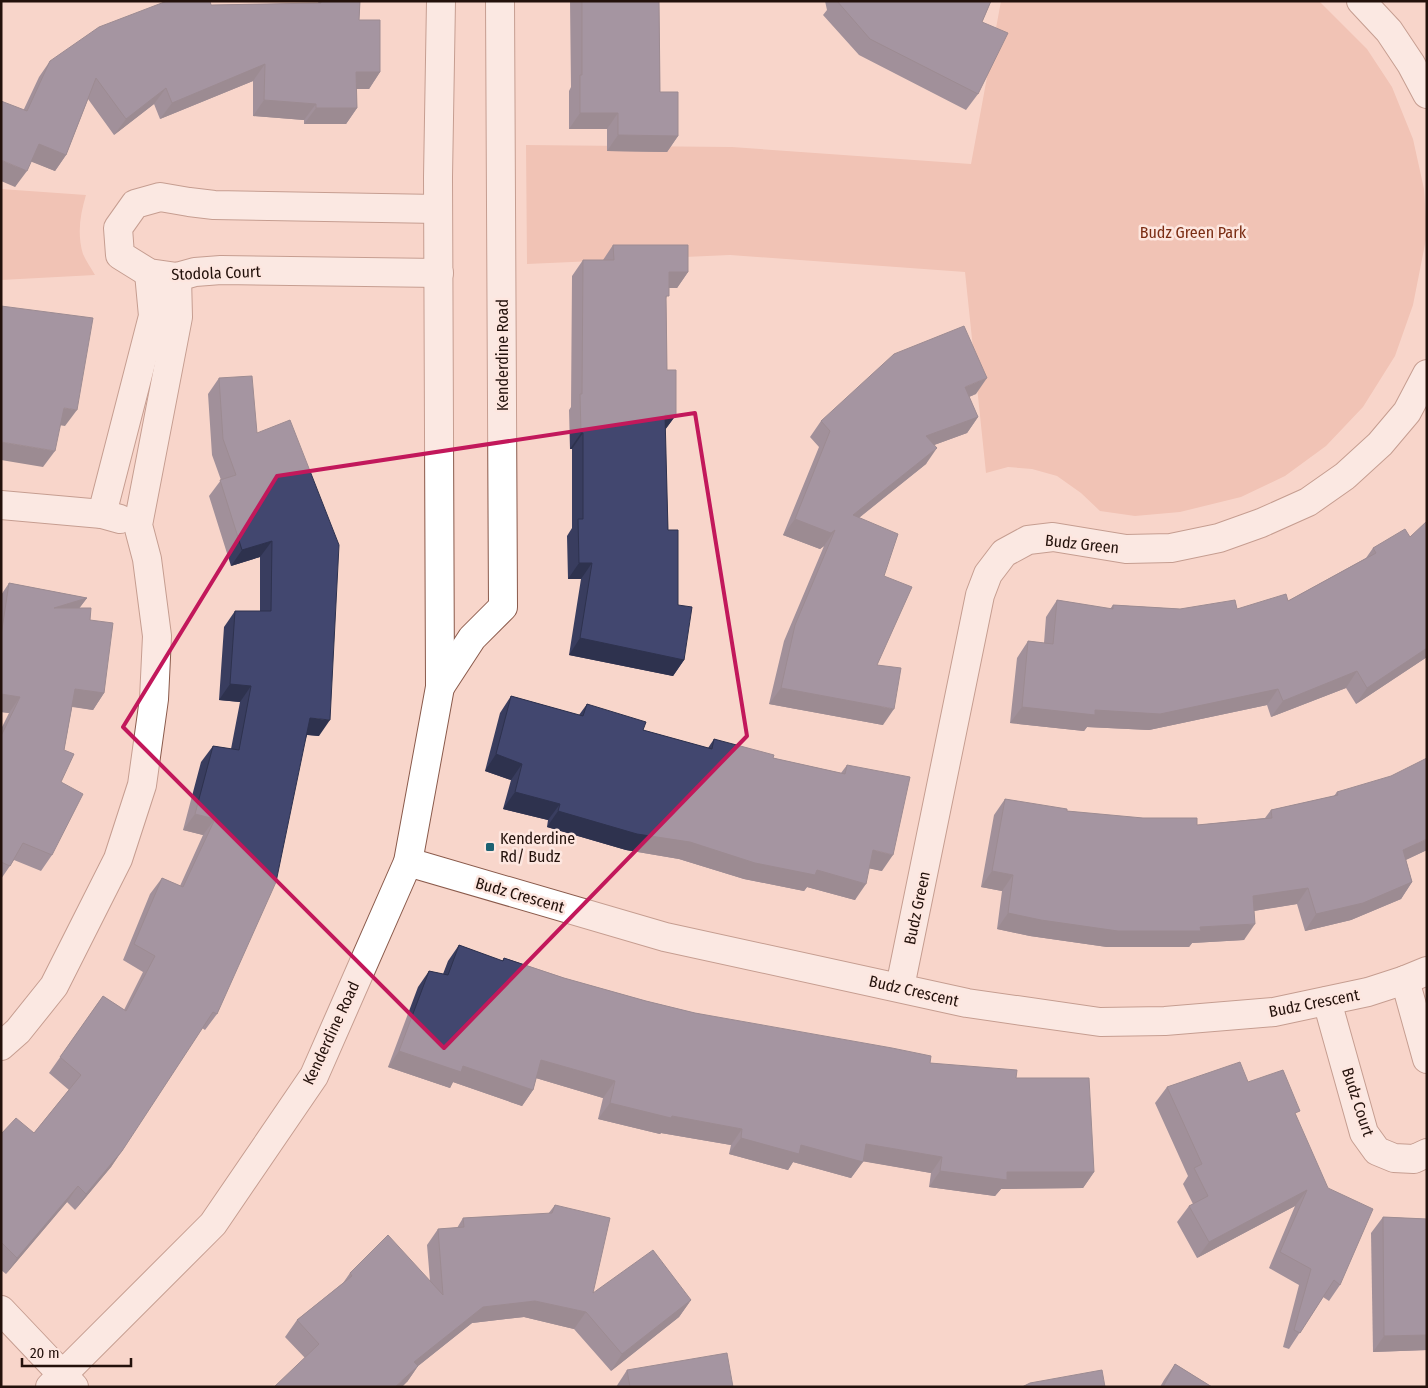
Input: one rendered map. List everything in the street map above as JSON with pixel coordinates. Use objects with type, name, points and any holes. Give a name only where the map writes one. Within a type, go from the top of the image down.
[{"type":"street","name":"Kenderdine Road","points":[[63,1383],[213,1224],[314,1076],[408,862],[440,687],[438,209],[440,1]]},
{"type":"street","name":"Kenderdine Road","points":[[440,687],[472,638],[503,607],[500,1]]},
{"type":"street","points":[[1361,1],[1389,31],[1412,64],[1427,94]]},
{"type":"street","name":"Stodola Court","points":[[438,209],[214,205],[160,197],[135,204],[118,228],[120,255],[149,274],[177,276],[195,272],[221,270],[439,273]]},
{"type":"street","points":[[102,514],[153,316],[149,274]]},
{"type":"street","points":[[1,1046],[18,1031],[54,986],[118,859],[142,785],[154,699],[157,636],[147,559],[138,525],[178,317],[177,276]]},
{"type":"street","name":"Budz Green","points":[[900,987],[980,595],[988,574],[1004,552],[1028,540],[1053,537],[1126,549],[1171,548],[1219,538],[1261,523],[1308,502],[1345,476],[1380,444],[1407,412],[1427,374]]},
{"type":"street","points":[[1,506],[102,514],[138,525]]},
{"type":"street","name":"Budz Crescent","points":[[408,862],[665,937],[967,1002],[1100,1022],[1165,1021],[1274,1012],[1368,992],[1416,975]]},
{"type":"street","points":[[1416,975],[1427,1059]]},
{"type":"street","name":"Budz Court","points":[[1327,1001],[1364,1133],[1376,1150],[1394,1158],[1414,1159],[1427,1153]]},
{"type":"street","points":[[1,1310],[63,1383]]},
{"type":"highlighted area","points":[[695,413],[747,736],[444,1048],[123,727],[277,476]]},
{"type":"green space","name":"Budz Green Park","points":[[1001,1],[1319,1],[1367,49],[1392,87],[1413,139],[1424,189],[1427,234],[1413,305],[1395,356],[1363,407],[1326,446],[1285,476],[1241,497],[1180,512],[1135,516],[1100,511],[1081,493],[1057,476],[1032,469],[1008,467],[986,473],[965,272],[730,255],[527,264],[526,145],[732,147],[971,164]]},
{"type":"green space","points":[[1,189],[86,195],[81,217],[80,239],[83,254],[95,275],[1,280]]},
{"type":"building","points":[[167,1],[210,1],[211,5],[360,1],[359,20],[380,20],[380,72],[356,72],[357,108],[316,108],[316,104],[264,100],[265,64],[172,103],[166,88],[126,119],[96,78],[66,155],[39,144],[27,171],[1,160],[1,101],[27,111],[50,61],[99,27]]},
{"type":"building","points":[[582,1],[659,1],[660,92],[678,92],[678,136],[618,135],[618,113],[580,113]]},
{"type":"building","points":[[837,1],[991,1],[982,22],[1008,33],[978,94],[870,39]]},
{"type":"building","points":[[613,245],[688,245],[688,272],[669,272],[669,296],[666,296],[667,370],[676,370],[676,415],[665,415],[668,530],[678,530],[678,605],[692,607],[684,660],[580,638],[592,563],[579,563],[578,519],[583,519],[583,433],[581,433],[580,394],[582,394],[583,260],[614,260]]},
{"type":"building","points":[[1,306],[93,318],[77,410],[64,408],[55,451],[1,442]]},
{"type":"building","points":[[964,326],[987,378],[965,387],[978,417],[926,436],[937,448],[853,515],[898,534],[884,576],[912,587],[877,665],[901,668],[894,709],[781,688],[795,625],[835,530],[831,533],[795,519],[830,431],[821,421],[894,354]]},
{"type":"building","points":[[252,376],[257,433],[290,420],[339,545],[330,720],[310,718],[276,882],[217,1014],[213,1012],[122,1151],[86,1194],[78,1186],[17,1258],[1,1242],[1,1134],[16,1118],[34,1133],[81,1075],[60,1057],[103,996],[126,1011],[155,956],[134,944],[162,878],[183,887],[215,819],[195,814],[213,746],[239,750],[251,686],[230,684],[235,611],[271,611],[272,541],[242,550],[220,480],[236,475],[223,439],[219,378]]},
{"type":"building","points":[[1427,521],[1427,648],[1367,688],[1357,671],[1283,701],[1278,689],[1160,714],[1095,710],[1095,715],[1022,707],[1028,641],[1053,644],[1057,600],[1113,609],[1113,605],[1180,609],[1235,600],[1237,609],[1286,594],[1288,601],[1376,553],[1373,548],[1405,529],[1410,537]]},
{"type":"building","points":[[9,583],[87,598],[54,608],[91,608],[90,620],[113,623],[104,693],[75,689],[64,750],[74,754],[61,782],[83,794],[52,855],[23,843],[10,866],[1,862],[1,736],[20,697],[1,694],[1,636]]},
{"type":"building","points":[[511,696],[583,716],[587,704],[646,722],[643,730],[712,749],[714,739],[774,755],[773,758],[845,774],[847,765],[910,777],[893,855],[873,850],[866,884],[817,870],[815,875],[755,863],[690,842],[637,834],[558,811],[560,804],[515,792],[522,764],[496,754]]},
{"type":"building","points":[[1427,758],[1427,839],[1403,850],[1412,882],[1363,903],[1316,914],[1308,888],[1253,896],[1255,924],[1200,927],[1201,931],[1118,931],[1041,920],[1008,913],[1013,875],[992,871],[1005,799],[1067,809],[1067,811],[1143,818],[1197,818],[1197,825],[1272,818],[1271,810],[1338,795],[1337,792],[1391,776]]},
{"type":"building","points":[[459,945],[503,961],[504,958],[564,978],[646,1001],[695,1013],[931,1056],[930,1063],[1017,1070],[1016,1078],[1089,1078],[1094,1172],[1007,1172],[1007,1180],[940,1171],[942,1157],[866,1144],[863,1162],[801,1145],[799,1154],[741,1138],[742,1129],[672,1116],[671,1118],[610,1103],[615,1081],[541,1060],[533,1090],[463,1066],[461,1072],[399,1051],[429,971],[448,975]]},
{"type":"building","points":[[1240,1062],[1248,1082],[1283,1070],[1300,1111],[1295,1113],[1328,1188],[1373,1209],[1340,1285],[1334,1280],[1300,1333],[1294,1330],[1311,1269],[1280,1252],[1307,1190],[1209,1242],[1189,1206],[1208,1196],[1194,1168],[1202,1164],[1167,1087]]},
{"type":"building","points":[[555,1205],[610,1218],[593,1293],[653,1250],[691,1300],[622,1354],[586,1312],[535,1301],[483,1307],[414,1362],[418,1366],[395,1387],[274,1387],[319,1344],[297,1320],[352,1276],[350,1273],[388,1235],[443,1295],[438,1229],[464,1227],[463,1218],[552,1213]]},
{"type":"building","points":[[1383,1217],[1427,1219],[1427,1335],[1384,1336]]},
{"type":"building","points":[[727,1353],[733,1387],[630,1387],[627,1370]]},
{"type":"building","points":[[1175,1364],[1212,1387],[1163,1387]]},
{"type":"building","points":[[1102,1370],[1105,1387],[1022,1387],[1030,1383]]},
{"type":"place","name":"Kenderdine Rd/ Budz","points":[[490,847]]}]
